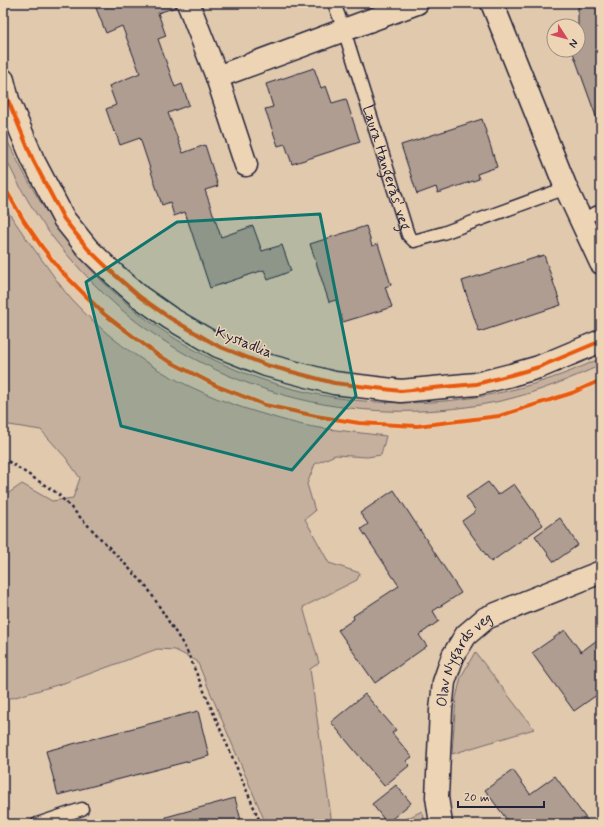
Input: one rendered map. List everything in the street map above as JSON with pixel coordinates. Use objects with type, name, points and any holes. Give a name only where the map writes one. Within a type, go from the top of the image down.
[{"type":"street","points":[[188,3],[216,77],[246,165]]},
{"type":"street","points":[[216,77],[417,3]]},
{"type":"street","points":[[492,3],[566,188],[591,215],[601,263]]},
{"type":"street","name":"Kystadlia","points":[[3,80],[8,100],[33,160],[64,218],[88,248],[140,297],[170,318],[218,346],[266,365],[334,383],[401,391],[476,384],[540,367],[601,341]]},
{"type":"street","name":"Olav Nygards veg","points":[[441,824],[437,797],[441,710],[444,682],[453,656],[466,635],[486,618],[601,572]]},
{"type":"lane","name":"Laura Hangerås' veg","points":[[334,3],[344,30],[410,238],[414,241],[443,233],[566,188]]},
{"type":"lane","points":[[37,824],[82,809]]},
{"type":"path","points":[[3,458],[57,493],[148,587],[186,649],[261,824]]},
{"type":"highlighted area","points":[[320,214],[356,396],[292,470],[121,426],[86,282],[177,222]]},
{"type":"shaded area","points":[[3,132],[43,207],[67,242],[95,274],[148,320],[206,356],[269,382],[334,397],[401,403],[469,398],[536,383],[601,358],[601,365],[554,385],[517,397],[453,409],[401,411],[350,408],[300,399],[251,384],[204,364],[159,338],[117,306],[93,283],[53,238],[30,203],[4,155]]},
{"type":"shaded area","points":[[3,204],[61,287],[72,300],[112,338],[156,368],[204,393],[256,412],[312,427],[386,436],[381,455],[367,457],[335,455],[315,464],[307,484],[315,511],[305,519],[329,563],[360,573],[357,580],[303,607],[319,663],[310,669],[332,824],[266,824],[197,661],[175,650],[157,649],[64,683],[12,698],[3,697],[3,497],[22,484],[52,501],[73,498],[80,478],[66,458],[41,430],[3,424]]},
{"type":"shaded area","points":[[475,652],[534,729],[452,754],[456,698],[461,677]]},
{"type":"shaded area","points":[[422,811],[426,824],[396,824]]},
{"type":"building","points":[[94,3],[176,3],[176,7],[158,13],[166,36],[158,39],[175,87],[182,84],[189,105],[168,113],[183,153],[205,145],[218,186],[205,190],[221,237],[253,226],[262,251],[282,245],[291,271],[268,280],[264,270],[210,288],[185,212],[174,216],[170,202],[162,205],[140,138],[120,145],[115,131],[114,132],[106,109],[116,105],[109,86],[140,73],[122,26],[106,33]]},
{"type":"building","points":[[578,3],[601,3],[601,122],[598,122],[575,58],[586,58],[586,18],[578,18]]},
{"type":"building","points":[[314,68],[321,88],[326,86],[332,103],[346,99],[360,142],[292,164],[285,144],[278,146],[265,109],[273,107],[266,84]]},
{"type":"building","points":[[482,119],[497,167],[477,174],[479,179],[438,193],[436,187],[417,194],[401,145]]},
{"type":"building","points":[[366,226],[372,246],[378,244],[391,285],[385,287],[392,307],[343,322],[336,300],[329,302],[310,244]]},
{"type":"building","points":[[544,255],[561,305],[479,332],[462,281]]},
{"type":"building","points":[[488,482],[498,495],[514,484],[543,525],[491,562],[462,521],[476,511],[466,497]]},
{"type":"building","points":[[394,490],[461,593],[433,611],[439,621],[419,635],[427,646],[375,683],[338,630],[354,619],[353,616],[399,586],[361,529],[368,524],[360,513]]},
{"type":"building","points":[[560,518],[578,545],[554,562],[535,536]]},
{"type":"building","points":[[565,630],[581,652],[601,637],[601,692],[574,711],[532,653]]},
{"type":"building","points":[[365,694],[396,730],[392,733],[412,757],[406,761],[410,765],[384,786],[331,722]]},
{"type":"building","points":[[198,711],[209,756],[58,795],[46,751]]},
{"type":"building","points":[[513,770],[530,794],[555,776],[590,824],[510,824],[485,790]]},
{"type":"building","points":[[396,785],[411,803],[387,823],[372,804]]},
{"type":"building","points":[[235,798],[242,824],[167,824],[166,817]]},
{"type":"cycle path","points":[[3,80],[8,100],[33,160],[64,219],[88,249],[140,297],[170,318],[218,346],[266,365],[334,383],[401,391],[476,384],[539,367],[601,341]]},
{"type":"cycle path","points":[[3,185],[24,221],[42,247],[61,271],[104,314],[159,356],[217,386],[265,405],[316,416],[359,423],[417,426],[499,416],[572,393],[601,380]]}]
